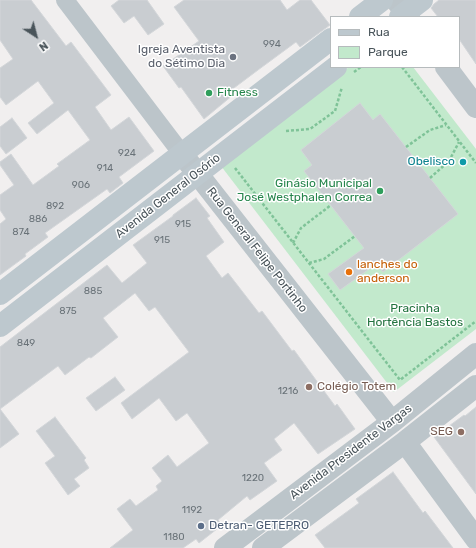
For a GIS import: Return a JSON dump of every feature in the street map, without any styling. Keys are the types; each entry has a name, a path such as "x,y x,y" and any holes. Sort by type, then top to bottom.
{"main road":[{"path":"361,16 382,0"},
{"name":"Avenida General Osório","path":"0,294 330,40"},
{"name":"Avenida General Osório","path":"0,326 198,174 343,76"}],"street":[{"name":"Rua General Felipe Portinho","path":"65,0 182,154 392,422"},
{"path":"447,68 476,108"},
{"name":"Avenida Presidente Vargas","path":"225,548 392,422 476,354"},
{"name":"Avenida Presidente Vargas","path":"263,548 405,442 476,386"},
{"path":"392,422 404,420 409,425 410,435 405,442 476,539"}],"path":[{"path":"283,131 310,129 335,111 343,76 359,68"},
{"path":"403,68 476,163"},
{"path":"406,147 430,130 446,125"},
{"path":"430,178 449,161 460,141"},
{"path":"233,164 400,380 476,321"},
{"path":"293,243 301,228 331,205"},
{"path":"309,263 324,259 354,236"}],"green space":[{"name":"Pracinha Hortência Bastos","path":"348,68 414,68 476,149 476,329 394,392 221,166"}],"building":[{"path":"0,0 31,0 66,46 71,42 111,95 95,107 111,130 129,117 154,151 119,177 123,183 110,193 107,189 45,233 48,237 25,254 26,256 0,275 0,224 6,219 0,210 0,195 14,185 0,165 0,162 11,154 33,185 59,166 57,164 90,140 68,110 37,134 28,123 54,103 38,81 6,105 0,97 0,68 13,59 0,40"},
{"path":"119,0 147,0 164,24 148,35 134,16 124,23 111,6"},
{"path":"184,0 280,0 287,10 300,0 311,0 330,25 300,47 296,42 258,70 230,91 233,95 204,119 181,87 179,88 163,66 199,41 174,7"},
{"path":"439,0 476,0 476,64 460,40 460,16 437,16 431,8"},
{"name":"Ginásio Municipal José Westphalen Correa","path":"360,103 373,120 380,114 458,214 383,272 376,264 340,290 328,274 364,248 304,171 312,165 301,150"},
{"path":"12,118 27,138 6,154 0,146 0,127"},
{"path":"196,198 210,216 207,218 224,242 206,256 222,278 228,273 259,313 262,311 292,351 294,350 335,406 337,404 355,429 318,454 294,423 274,439 282,450 264,463 277,481 250,500 247,496 218,520 222,525 199,543 196,539 183,548 110,548 133,530 117,509 130,499 136,506 158,490 156,486 162,481 152,468 168,455 177,467 209,443 187,413 176,421 159,398 132,419 121,403 189,352 155,307 149,311 135,293 103,318 118,337 91,358 89,357 65,375 58,366 0,409 0,347 107,265 122,283 147,263 133,245"},
{"path":"115,377 125,390 96,411 86,398"},
{"path":"476,407 476,494 434,437"},
{"path":"0,409 19,434 0,448"},
{"path":"55,417 86,458 84,460 89,468 74,479 80,486 68,495 45,463 55,456 36,431"},
{"path":"393,472 423,513 425,511 453,548 325,548 315,535 359,503 356,499"}],"place":[{"name":"Igreja Aventista do Sétimo Dia","path":"233,57"},
{"name":"Fitness","path":"209,93"},
{"name":"Obelisco","path":"463,162"},
{"name":"Ginásio Municipal José Westphalen Correa","path":"380,191"},
{"name":"lanches do anderson","path":"349,272"},
{"name":"Colégio Totem","path":"309,387"},
{"name":"SEG","path":"461,432"},
{"name":"Detran- GETEPRO","path":"201,526"}]}
